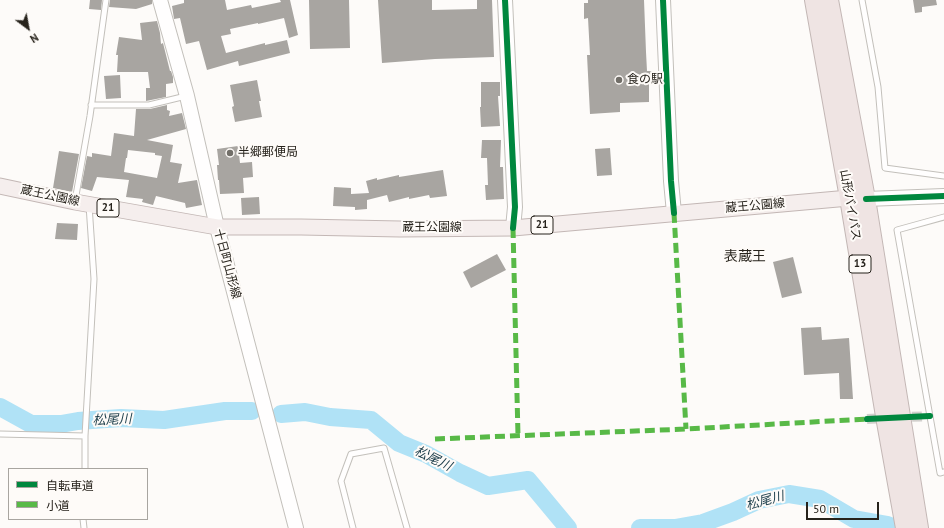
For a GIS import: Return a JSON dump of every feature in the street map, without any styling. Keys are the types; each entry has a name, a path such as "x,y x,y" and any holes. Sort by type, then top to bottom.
{"highway":[{"name":"山形バイパス","path":"814,0 857,198 918,528"},
{"name":"山形バイパス","path":"829,0 857,198 886,422 905,528"}],"main road":[{"name":"十日町山形線","path":"160,0 187,96 217,227 296,528"},
{"path":"505,0 515,207 513,228"},
{"path":"662,0 674,213"},
{"name":"蔵王公園線","path":"0,186 82,203 217,227 400,229 513,228 857,198"},
{"path":"857,198 944,196"}],"lane":[{"path":"85,468 85,435 94,279 82,203 91,105 106,0"},
{"path":"862,0 878,87 885,168 944,176"},
{"path":"91,105 149,105 187,96"},
{"path":"944,217 897,230 940,473 944,472"},
{"path":"0,434 85,435"},
{"path":"353,528 341,481 351,454 384,448 407,528"}],"building":[{"path":"90,0 102,0 101,10 89,9"},
{"path":"110,0 152,0 152,4 136,9 109,7"},
{"path":"184,0 225,0 227,10 251,5 252,8 281,2 280,0 290,0 298,35 289,38 284,18 230,29 231,34 221,36 226,53 265,43 265,45 287,40 290,53 239,66 238,61 207,70 199,41 186,44 180,18 174,19 172,6 184,3"},
{"path":"309,0 349,0 350,48 310,49"},
{"path":"378,0 432,0 432,10 477,9 477,0 492,0 494,57 382,63"},
{"path":"588,0 644,0 647,71 654,71 656,79 654,83 649,83 649,102 620,103 620,112 590,114 587,55 590,55 588,18 584,19 584,3 588,3"},
{"path":"913,0 936,0 937,5 922,7 922,12 915,13"},
{"path":"157,21 161,44 163,43 173,77 173,83 166,84 166,97 146,101 146,88 150,88 148,72 117,72 118,55 116,55 119,37 142,40 140,23"},
{"path":"120,75 121,98 106,99 104,76"},
{"path":"257,80 262,117 235,122 230,85"},
{"path":"481,82 500,82 500,96 498,96 500,126 481,127"},
{"path":"167,105 167,110 170,111 169,116 182,113 186,129 147,140 173,145 170,162 182,164 178,183 197,180 202,205 186,208 185,203 156,196 153,205 142,202 143,199 126,197 129,180 97,177 92,191 81,188 87,156 92,157 92,153 111,156 114,133 134,136 136,109 150,109","holes":["128,150 155,153 155,155 162,156 157,178 124,172"]},
{"path":"482,140 501,140 500,167 503,167 504,199 486,200 485,185 488,185 487,158 481,158"},
{"path":"238,146 240,163 252,162 253,177 243,178 244,193 220,194 217,149"},
{"path":"610,148 612,175 597,176 595,149"},
{"path":"59,151 79,154 72,192 53,188"},
{"path":"443,170 447,196 430,198 429,195 409,199 409,197 389,202 387,195 367,200 367,209 355,210 355,207 333,206 334,187 351,188 351,194 369,193 366,181 377,178 377,180 399,175 399,177"},
{"path":"259,197 260,214 242,215 241,198"},
{"path":"57,223 78,224 77,240 55,239"},
{"path":"497,254 506,270 471,288 463,272"},
{"path":"793,257 802,293 782,298 773,262"},
{"path":"821,327 822,340 849,338 853,399 840,399 839,373 804,375 801,328"}],"waterway":[{"name":"松尾川","path":"0,407 31,424 61,424 78,421 121,418 164,420 225,411 252,411"},
{"name":"松尾川","path":"281,414 305,412 330,417 371,420 399,443 426,454 460,473 488,486 528,480 568,528"},
{"name":"松尾川","path":"640,528 675,528 703,523 733,512 759,500 789,494 820,499 854,519 888,525"}],"tunnel":[{"path":"867,419 930,416"}],"marked path":[{"path":"674,213 686,429"},
{"path":"513,228 518,436"},
{"path":"435,439 686,429 867,419"}],"cycle path":[{"path":"505,0 515,207 513,228"},
{"path":"663,0 671,181 674,213"},
{"path":"866,199 944,196"},
{"path":"867,419 930,416"}],"place":[{"name":"食の駅","path":"619,80"},
{"name":"半郷郵便局","path":"230,153"}],"district":[{"name":"表蔵王","path":"745,257"}]}
